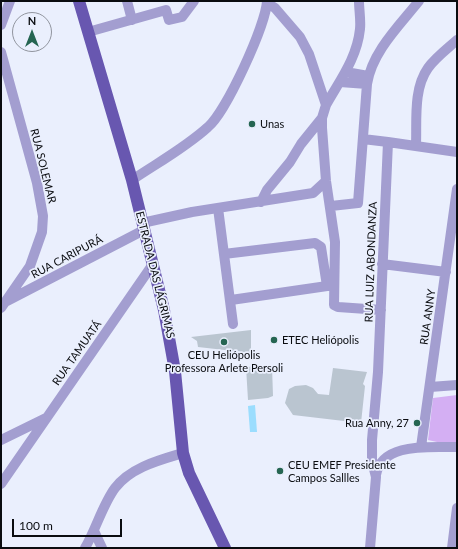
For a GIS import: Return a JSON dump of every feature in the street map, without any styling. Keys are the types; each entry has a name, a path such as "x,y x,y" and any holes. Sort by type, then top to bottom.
{"main road":[{"name":"ESTRADA DAS LÁGRIMAS","path":"79,1 132,180 167,324 174,364 183,453 189,473 224,548"}],"street":[{"path":"1,25 10,1"},
{"path":"127,1 132,20"},
{"path":"88,32 132,20 165,6 169,20 182,17 194,1"},
{"path":"331,285 335,242 331,206 326,181 322,118 326,105 346,72 355,51 359,35 359,1"},
{"path":"331,206 358,203 368,80 372,65 379,52 419,1"},
{"path":"132,180 192,140 208,127 218,116 243,67 260,29 269,2 300,37 311,60 326,105"},
{"path":"416,145 418,95 424,75 428,67 457,40"},
{"name":"RUA SOLEMAR","path":"1,52 37,183 43,216 42,232 33,259 20,283 2,305"},
{"path":"346,72 368,80"},
{"path":"340,82 368,80"},
{"path":"261,202 267,190 290,162 301,144 322,118"},
{"path":"363,139 416,145 457,152"},
{"name":"RUA LUIZ ABONDANZA","path":"370,548 376,477 372,461 372,446 378,372 388,142"},
{"name":"RUA CARIPURÁ","path":"2,305 143,226 166,217 313,193 326,181"},
{"name":"RUA ANNY","path":"421,448 457,189"},
{"path":"218,208 233,324"},
{"path":"224,254 315,243 321,247 336,306 381,310"},
{"name":"RUA TAMUATÁ","path":"1,484 153,264"},
{"path":"382,264 446,272"},
{"path":"231,300 331,285"},
{"path":"430,387 457,385"},
{"path":"1,440 47,417"},
{"path":"15,433 21,442 20,456"},
{"path":"376,477 378,466 391,454 407,449 457,447"},
{"path":"85,548 115,488 126,477 138,469 183,453"},
{"path":"452,548 455,540 457,508"},
{"path":"94,531 102,548"}],"shaded area":[{"path":"457,395 457,442 437,442 428,440 433,398"}],"water":[{"path":"255,405 257,432 250,432 248,406"}],"building":[{"name":"CEU Heliópolis Professora Arlete Persoli","path":"251,330 251,353 198,347 197,341 191,337"},
{"path":"272,366 273,396 248,400 246,367"},
{"path":"333,368 367,372 363,384 365,386 361,423 293,415 285,403 289,389 295,386 306,385 313,388 318,394 329,395"}],"place":[{"name":"Unas","path":"252,124"},
{"name":"ETEC Heliópolis","path":"274,340"},
{"name":"CEU Heliópolis Professora Arlete Persoli","path":"224,342"},
{"name":"Rua Anny, 27","path":"417,423"},
{"name":"CEU EMEF Presidente Campos Sallles","path":"280,471"}]}
